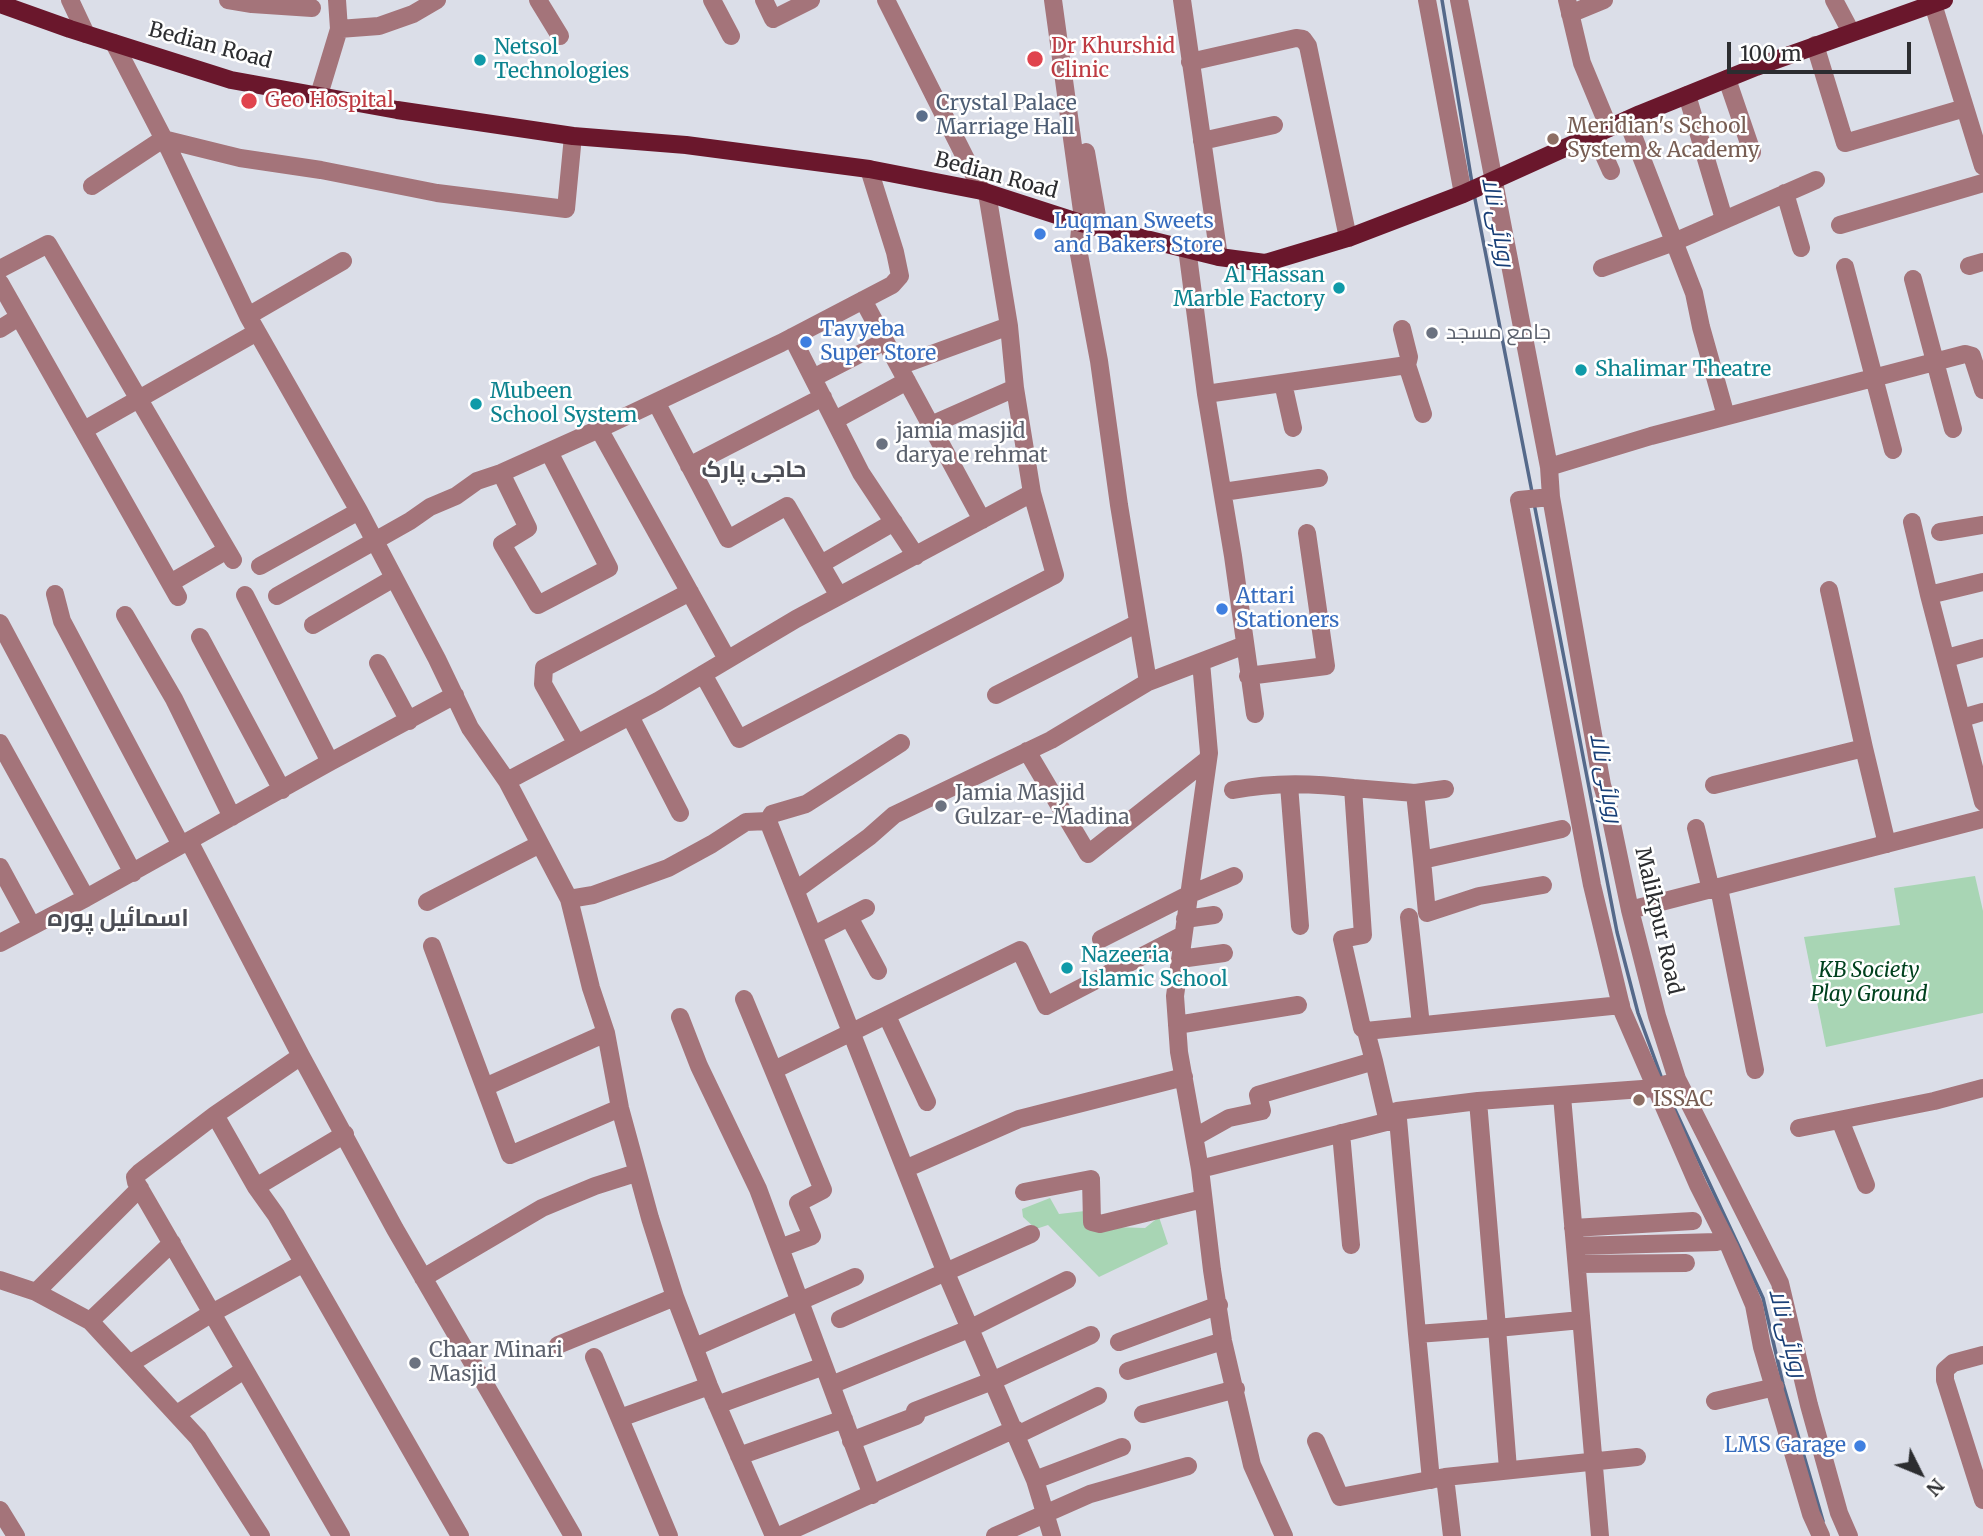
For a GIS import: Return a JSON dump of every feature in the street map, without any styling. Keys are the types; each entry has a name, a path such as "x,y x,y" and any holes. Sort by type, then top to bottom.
{"main road":[{"name":"Bedian Road","path":"0,4 231,80 397,110 573,136 686,145 869,169 985,192 1087,224 1219,257 1265,264 1348,238 1477,188 1687,95 1815,45 1939,2"}],"street":[{"path":"70,0 86,34"},
{"path":"228,0 312,8"},
{"path":"319,95 340,29 337,0"},
{"path":"340,29 379,26 413,14 437,0"},
{"path":"538,0 559,36"},
{"path":"712,0 731,36"},
{"path":"764,0 773,19 811,0"},
{"path":"703,674 739,739 1055,575 1032,493 1015,388 1009,326 985,192 886,0"},
{"path":"1053,0 1079,143"},
{"path":"1062,0 1079,143 1082,211 1087,224 1078,249 1099,361 1148,682"},
{"path":"1182,0 1219,257"},
{"path":"1427,0 1477,188"},
{"name":"Malikpur Road","path":"1459,0 1477,188 1549,467 1548,497 1555,606 1588,788 1608,805 1630,910 1657,1016 1668,1083 1780,1283 1768,1304 1809,1405 1839,1513 1849,1536"},
{"path":"1604,0 1569,7 1611,171"},
{"path":"1834,0 1851,32"},
{"path":"1939,2 1965,108 1983,166"},
{"path":"1190,62 1296,38 1303,39 1308,46 1348,238"},
{"path":"114,43 252,324 359,511 470,728 507,781 569,899 591,988 606,1033 636,1173 676,1297 717,1405 777,1536 1098,1396"},
{"path":"1815,45 1846,143 1965,108"},
{"path":"1727,79 1752,152"},
{"path":"1687,95 1724,219"},
{"path":"1627,120 1694,293 1700,327 1727,416"},
{"path":"1202,141 1274,125"},
{"path":"92,187 163,139 240,158 321,170 437,193 566,209 573,136"},
{"path":"277,596 430,507 457,496 477,481 599,429 792,337 892,285 900,276 869,169"},
{"path":"1602,268 1674,242 1816,180"},
{"path":"1840,225 1983,183"},
{"path":"1785,193 1801,248"},
{"path":"0,269 48,244 230,555 175,590 0,283"},
{"path":"1187,248 1206,394 1255,714"},
{"path":"84,430 252,324 343,261"},
{"path":"1845,267 1893,450"},
{"path":"1913,279 1953,429"},
{"path":"863,300 982,520"},
{"path":"0,329 19,317"},
{"path":"835,420 903,373 1009,326"},
{"path":"1402,329 1409,357 1407,365 1423,414"},
{"path":"792,337 861,473 916,556"},
{"path":"813,378 886,341"},
{"path":"1549,467 1874,376 1965,354 1972,356 1983,390"},
{"path":"1206,394 1407,365"},
{"path":"1283,383 1293,428"},
{"path":"931,425 1015,388"},
{"path":"689,466 823,397"},
{"path":"656,402 728,539 787,506 839,596"},
{"path":"599,429 727,659"},
{"path":"501,473 528,528 502,544 538,605 609,568 549,452"},
{"path":"1223,492 1319,478"},
{"path":"507,781 630,716 839,596 1032,493"},
{"path":"1548,497 1519,500 1555,606 1588,788 1592,885 1621,1005 1668,1083 1768,1304 1762,1347 1811,1514 1821,1536"},
{"path":"260,566 359,511"},
{"path":"821,564 894,522"},
{"path":"1912,522 1983,802"},
{"path":"1940,532 1983,525"},
{"path":"1248,676 1326,666 1307,533"},
{"path":"313,625 394,578"},
{"path":"1929,595 1983,582"},
{"path":"1829,590 1887,844"},
{"path":"577,744 543,684 544,668 690,592"},
{"path":"55,594 62,621 423,1278 573,1536"},
{"path":"245,595 330,762"},
{"path":"125,615 174,699 232,817"},
{"path":"0,623 133,873"},
{"path":"996,695 1138,623"},
{"path":"201,637 282,790"},
{"path":"796,890 869,837 894,815 1051,740 1148,682 1245,645"},
{"path":"1947,657 1983,648"},
{"path":"1201,662 1208,759 1175,996 1179,1052 1200,1169 1223,1341 1252,1465 1284,1536"},
{"path":"378,663 409,721"},
{"path":"0,943 133,873 455,695"},
{"path":"1962,718 1983,712"},
{"path":"630,716 680,813"},
{"path":"0,743 86,898"},
{"path":"768,821 772,814 806,804 901,743"},
{"path":"1714,785 1864,748"},
{"path":"1027,751 1088,855 1208,759"},
{"path":"1233,790 1255,785 1312,783 1415,793 1445,789"},
{"path":"1289,785 1300,926"},
{"path":"1353,788 1363,934 1342,939 1363,1028 1393,1120 1417,1334 1438,1478 1452,1536"},
{"path":"1415,793 1427,913 1479,896 1543,885"},
{"path":"1630,910 1983,819"},
{"path":"768,821 854,1033 946,1273 1016,1432 1035,1480 1052,1536"},
{"path":"569,899 593,895 668,868 746,822 768,821"},
{"path":"1696,828 1715,889 1755,1070"},
{"path":"1422,860 1562,829"},
{"path":"427,902 540,844"},
{"path":"0,867 32,926"},
{"path":"1101,939 1188,895 1234,876"},
{"path":"814,935 866,908"},
{"path":"774,1070 1020,950 1046,1006 1184,927 1214,915"},
{"path":"849,917 878,971"},
{"path":"1409,917 1421,1026"},
{"path":"432,946 510,1155 620,1108"},
{"path":"1180,959 1224,953"},
{"path":"744,999 823,1190 799,1203 812,1236 780,1248"},
{"path":"1177,1025 1298,1005"},
{"path":"1366,1031 1621,1005"},
{"path":"887,1016 927,1102"},
{"path":"680,1017 699,1066 758,1189 872,1495"},
{"path":"485,1087 606,1033"},
{"path":"301,1056 215,1115 135,1177 341,1536"},
{"path":"1195,1137 1229,1118 1262,1111 1258,1095 1374,1061"},
{"path":"905,1169 1019,1119 1184,1077"},
{"path":"1393,1120 1397,1111 1668,1083"},
{"path":"1799,1128 1934,1101 1983,1088"},
{"path":"1562,1096 1600,1536"},
{"path":"1478,1101 1508,1469"},
{"path":"215,1115 256,1187 276,1215 460,1536"},
{"path":"1200,1169 1393,1120"},
{"path":"1840,1120 1866,1185"},
{"path":"1341,1133 1351,1245"},
{"path":"256,1187 345,1134"},
{"path":"423,1278 542,1208 595,1186 636,1173"},
{"path":"1024,1192 1091,1179 1093,1222 1100,1224 1203,1199"},
{"path":"36,1292 140,1188"},
{"path":"1575,1246 1693,1221"},
{"path":"840,1319 1031,1234"},
{"path":"1575,1246 1717,1242"},
{"path":"90,1321 172,1244"},
{"path":"1575,1246 1686,1262"},
{"path":"131,1363 212,1313 302,1264"},
{"path":"695,1347 855,1277"},
{"path":"0,1280 36,1292 90,1321 198,1438 261,1536"},
{"path":"831,1385 969,1329 1067,1280"},
{"path":"558,1345 676,1297"},
{"path":"1119,1342 1219,1305"},
{"path":"1417,1334 1581,1320"},
{"path":"851,1441 916,1416 915,1412 992,1381 1091,1335"},
{"path":"1128,1371 1223,1341"},
{"path":"1982,1490 1945,1380 1945,1370 1953,1363 1983,1355"},
{"path":"594,1357 669,1536"},
{"path":"717,1405 824,1366"},
{"path":"177,1413 244,1370"},
{"path":"620,1418 709,1386"},
{"path":"1715,1401 1775,1387"},
{"path":"1143,1414 1236,1389"},
{"path":"739,1456 844,1419"},
{"path":"1316,1441 1340,1497 1438,1478 1637,1457"},
{"path":"1035,1480 1122,1447"},
{"path":"995,1536 1090,1494 1188,1466"},
{"path":"0,1510 16,1536"}],"green space":[{"name":"KB Society Play Ground","path":"1975,876 1983,911 1983,1013 1826,1047 1804,937 1900,925 1894,888"},
{"path":"1050,1198 1059,1214 1085,1211 1112,1227 1145,1228 1159,1217 1168,1244 1099,1277 1048,1225 1036,1229 1023,1217 1022,1209"}],"waterway":[{"name":"روہائی نالا","path":"1442,0 1472,183"},
{"name":"روہائی نالا","path":"1474,194 1532,492"},
{"name":"روہائی نالا","path":"1534,503 1617,932 1638,1013 1662,1079"},
{"name":"روہائی نالا","path":"1670,1099 1763,1298 1783,1384 1823,1521"}],"place":[{"name":"Dr Khurshid Clinic","path":"1035,59"},
{"name":"Netsol Technologies","path":"480,60"},
{"name":"Geo Hospital","path":"249,101"},
{"name":"Crystal Palace Marriage Hall","path":"922,116"},
{"name":"Meridian's School System & Academy","path":"1553,139"},
{"name":"Luqman Sweets and Bakers Store","path":"1040,234"},
{"name":"Al Hassan Marble Factory","path":"1339,288"},
{"name":"جامع مسجد","path":"1432,333"},
{"name":"Tayyeba Super Store","path":"806,342"},
{"name":"Shalimar Theatre","path":"1581,370"},
{"name":"Mubeen School System","path":"476,404"},
{"name":"jamia masjid darya e rehmat","path":"882,444"},
{"name":"Attari Stationers","path":"1222,609"},
{"name":"Jamia Masjid Gulzar-e-Madina","path":"941,806"},
{"name":"Nazeeria Islamic School","path":"1067,968"},
{"name":"ISSAC","path":"1639,1100"},
{"name":"Chaar Minari Masjid","path":"415,1363"},
{"name":"LMS Garage","path":"1860,1446"}],"district":[{"name":"حاجی پارک","path":"754,470"},
{"name":"اسمائیل پورہ","path":"118,919"}]}
